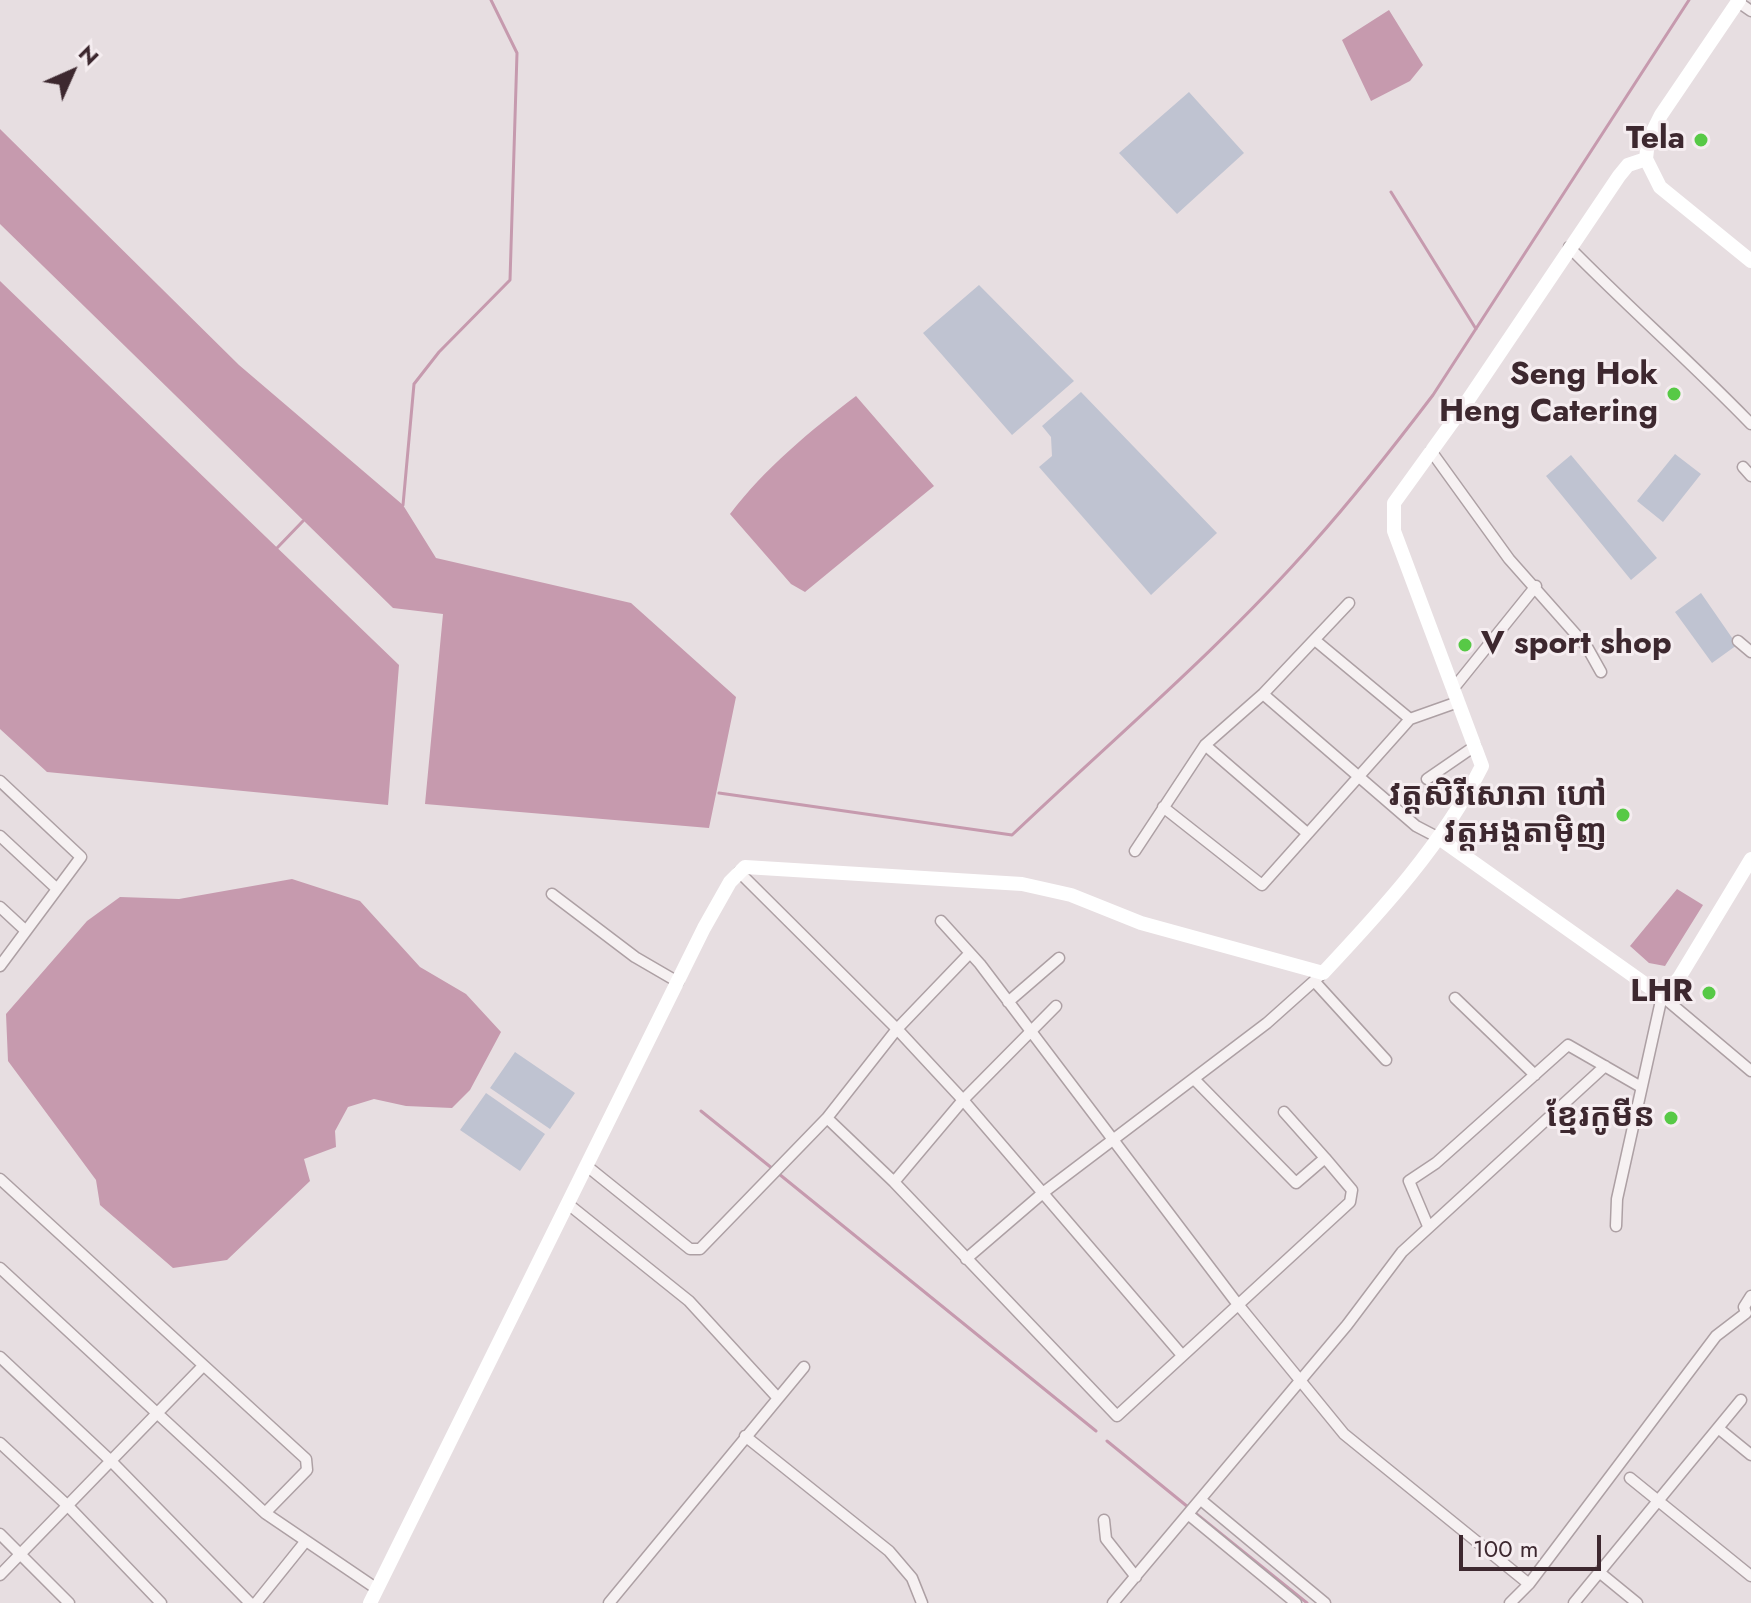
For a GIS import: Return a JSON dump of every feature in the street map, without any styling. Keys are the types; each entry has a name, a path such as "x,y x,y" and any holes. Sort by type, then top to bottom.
{"street":[{"path":"1751,11 1739,1 1656,122 1648,141 1646,159 1660,187 1751,261"},
{"path":"966,1259 1044,1192 1194,1079 1319,977 1382,910 1439,838 1482,766 1394,531 1394,503 1619,176 1628,165 1646,159"},
{"path":"1569,247 1622,301 1686,356 1751,424"},
{"path":"1431,451 1509,559 1587,647 1601,672"},
{"path":"1743,467 1751,476"},
{"path":"1163,807 1262,885 1410,719 1456,695 1536,586"},
{"path":"1135,851 1205,745 1263,694 1349,603"},
{"path":"1316,641 1410,719"},
{"path":"1738,641 1751,652"},
{"path":"1263,694 1416,826 1439,838 1662,996 1751,1071"},
{"path":"1205,745 1307,833"},
{"path":"1427,779 1475,746"},
{"path":"0,781 79,853 80,861 56,888 0,966"},
{"path":"0,836 56,888"},
{"path":"1616,1226 1617,1199 1662,996 1679,978 1751,859"},
{"path":"370,1603 704,928 739,872 752,865 1022,884 1071,895 1141,923 1319,977 1386,1060"},
{"path":"739,872 897,1029 963,1100 1181,1354"},
{"path":"552,894 635,957 678,982"},
{"path":"0,907 26,931"},
{"path":"941,921 1115,1138 1298,1381 1344,1434 1529,1584"},
{"path":"588,1167 694,1251 700,1249 827,1118 897,1029 969,954"},
{"path":"1008,1002 1059,958"},
{"path":"1455,998 1535,1075"},
{"path":"894,1182 963,1100 1056,1006"},
{"path":"1428,1226 1409,1181 1436,1163 1568,1045 1641,1087"},
{"path":"1113,1603 1347,1325 1402,1252 1605,1066"},
{"path":"1194,1079 1294,1183 1299,1183 1325,1158"},
{"path":"827,1118 894,1182 1117,1416 1236,1302 1353,1197 1352,1190 1284,1112"},
{"path":"0,1179 308,1465 265,1513"},
{"path":"568,1204 689,1301 777,1397"},
{"path":"0,1268 265,1513 377,1589"},
{"path":"1510,1603 1529,1584 1716,1336 1748,1316 1744,1307 1751,1296"},
{"path":"0,1357 112,1462 250,1603"},
{"path":"0,1575 202,1367"},
{"path":"609,1603 804,1367"},
{"path":"1574,1603 1741,1400"},
{"path":"1718,1428 1751,1455"},
{"path":"745,1436 895,1557 912,1578 922,1603"},
{"path":"0,1443 68,1506 161,1603"},
{"path":"1630,1478 1751,1576"},
{"path":"1200,1501 1325,1603"},
{"path":"1190,1514 1296,1603"},
{"path":"1104,1520 1106,1539 1136,1577"},
{"path":"0,1534 69,1603"},
{"path":"256,1603 305,1542"},
{"path":"1599,1572 1637,1603"}],"shaded area":[{"path":"1389,10 1423,65 1410,81 1371,101 1342,40"},
{"path":"1189,92 1244,153 1177,214 1119,153"},
{"path":"0,129 239,365 403,505 436,558 631,603 736,697 709,828 425,804 443,614 393,608 0,224"},
{"path":"0,281 399,665 388,805 47,772 0,729"},
{"path":"979,285 1074,381 1012,435 923,333"},
{"path":"1081,392 1217,533 1151,595 1039,467 1052,456 1051,437 1042,426"},
{"path":"856,396 934,486 805,592 791,584 730,514 789,451"},
{"path":"1675,454 1701,474 1663,522 1637,501"},
{"path":"1571,455 1657,558 1631,580 1546,476"},
{"path":"1701,593 1737,645 1712,663 1675,612"},
{"path":"292,879 360,901 420,967 466,994 501,1032 470,1090 452,1108 406,1106 374,1099 348,1107 335,1131 336,1147 304,1159 310,1181 227,1260 173,1268 100,1205 96,1180 8,1061 6,1014 87,921 120,897 179,899"},
{"path":"1677,889 1703,905 1665,966 1649,963 1630,946"},
{"path":"515,1052 575,1093 550,1129 490,1088"},
{"path":"486,1093 545,1134 520,1171 460,1130"}],"waterway":[{"path":"403,505 414,384 439,352 510,280 517,53 491,0"},
{"path":"719,793 1012,835 1242,619 1360,488 1433,395 1689,0"},
{"path":"1391,192 1476,329"},
{"path":"277,548 303,521"},
{"path":"701,1111 773,1169"},
{"path":"779,1174 1096,1431"},
{"path":"1107,1441 1188,1507"},
{"path":"1194,1512 1307,1603"}],"place":[{"name":"Tela","path":"1701,140"},
{"name":"Seng Hok Heng Catering","path":"1674,394"},
{"name":"V sport shop","path":"1465,645"},
{"name":"វត្តសិរីសោភា ហៅ វត្តអង្តតាម៉ិញ","path":"1623,815"},
{"name":"LHR","path":"1709,993"},
{"name":"ខ្មែរកូមីន","path":"1671,1118"}]}
